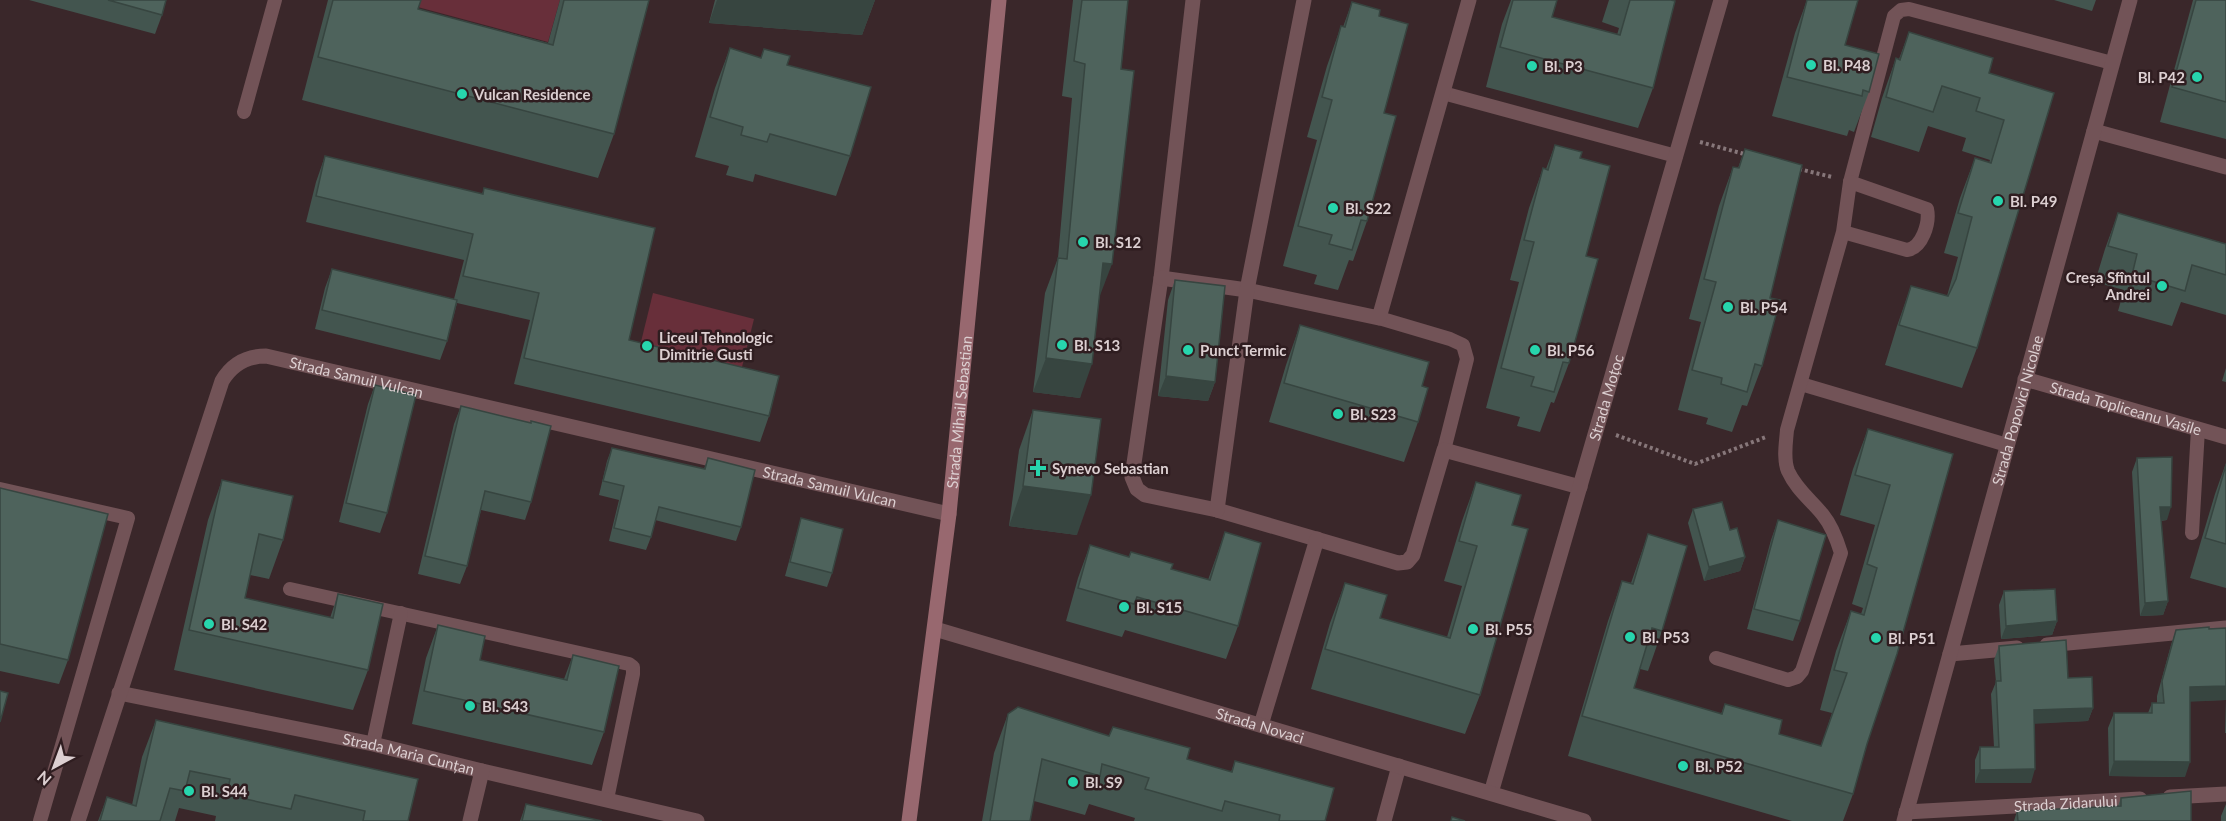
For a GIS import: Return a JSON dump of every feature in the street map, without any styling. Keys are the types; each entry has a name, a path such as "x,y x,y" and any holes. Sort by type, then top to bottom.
{"main road":[{"name":"Strada Mihail Sebastian","path":"909,821 949,513 999,0"}],"street":[{"path":"1193,0 1161,278 1132,477 1137,489 1145,495 1218,510 1398,563 1407,562 1413,555 1444,450 1580,487"},
{"path":"1218,510 1247,290 1304,0"},
{"path":"1161,278 1247,290 1379,318 1469,0"},
{"name":"Strada Moțoc","path":"1491,794 1721,0"},
{"name":"Strada Popovici Nicolae","path":"1905,816 2130,0"},
{"path":"2094,131 2226,167"},
{"name":"Strada Samuil Vulcan","path":"82,820 119,693 222,381 238,363 256,356 266,356 949,513"},
{"name":"Strada Topliceanu Vasile","path":"2025,379 2226,437"},
{"path":"1261,725 1317,539"},
{"path":"1950,654 2226,628"},
{"name":"Strada Novaci","path":"935,629 1584,821"},
{"name":"Strada Maria Cunțan","path":"119,693 373,744 697,821"},
{"path":"1384,821 1399,766"},
{"path":"470,821 482,771"},
{"name":"Strada Zidarului","path":"1905,816 2226,794"}],"lane":[{"path":"244,112 275,0"},
{"path":"1716,657 1788,680 1797,677 1802,671 1841,553 1825,517 1796,484 1787,470 1785,454 1787,430 1843,232 1850,182 1894,16 1901,10 1909,9 2112,63"},
{"path":"1443,93 1676,156"},
{"path":"1843,232 1907,250 1913,249 1919,244 1929,216 1927,209 1920,205 1850,182"},
{"path":"1379,318 1450,339 1462,345 1467,359 1444,450"},
{"path":"1801,384 2007,444"},
{"path":"2192,533 2198,429"},
{"path":"0,489 128,518 40,821"},
{"path":"290,589 629,664 633,667 607,800"},
{"path":"373,744 401,613"}],"path":[{"path":"1682,137 1749,155"},
{"path":"1794,167 1850,182"},
{"path":"1597,428 1695,464 1787,430"}],"shaded area":[{"path":"416,0 560,0 548,42 414,6"},
{"path":"653,293 754,319 739,379 638,354"}],"building":[{"path":"108,0 166,0 162,15"},
{"path":"333,0 421,0 418,9 553,45 564,0 649,0 614,134 318,57"},
{"path":"1082,0 1128,0 1121,69 1134,71 1112,264 1103,263 1092,364 1046,358 1058,258 1067,259 1085,64 1074,61"},
{"path":"1513,0 1557,0 1552,17 1620,35 1630,0 1675,1 1653,88 1500,47"},
{"path":"1807,0 1858,0 1845,45 1879,54 1869,92 1863,90 1862,96 1787,77"},
{"name":"Bl. P42","path":"2196,0 2226,0 2226,102 2172,87"},
{"name":"Bl. S22","path":"1352,2 1380,10 1379,16 1408,24 1384,113 1396,116 1367,221 1361,220 1352,250 1329,244 1332,235 1298,226 1332,100 1322,97 1341,26 1345,27"},
{"path":"1909,32 1993,58 1989,73 2054,93 1977,348 1899,325 1911,286 1948,296 1956,279 1972,217 1958,213 1975,158 1991,163 2004,120 1976,111 1980,98 1942,86 1933,112 1886,97 1896,58 1900,60"},
{"path":"730,48 761,58 764,49 790,56 787,65 871,87 850,156 770,134 767,142 741,135 743,127 710,117"},
{"name":"Bl. P56","path":"1555,145 1582,152 1580,158 1610,166 1586,256 1598,259 1569,363 1563,362 1554,392 1531,386 1534,377 1501,368 1534,242 1524,240 1543,168 1548,170"},
{"name":"Bl. P54","path":"1745,149 1802,165 1770,298 1780,300 1762,366 1755,364 1747,392 1721,384 1722,378 1692,370 1716,282 1704,279 1733,167 1739,168"},
{"path":"325,156 483,194 484,188 655,228 629,340 779,376 769,416 524,358 539,293 463,276 473,234 316,196"},
{"path":"2118,213 2226,244 2226,275 2192,265 2185,291 2132,275 2137,254 2108,246"},
{"path":"332,269 457,300 447,341 322,310"},
{"name":"Punct Termic","path":"1175,280 1225,286 1215,382 1166,376"},
{"path":"1300,325 1429,362 1422,386 1428,388 1418,422 1284,383"},
{"path":"375,385 416,395 387,513 346,503"},
{"path":"461,406 551,426 531,502 485,491 467,566 425,556"},
{"path":"1033,410 1101,419 1091,495 1023,486"},
{"path":"1868,429 1953,454 1897,654 1853,794 1582,716 1622,581 1633,584 1648,534 1687,546 1662,631 1652,628 1634,688 1722,714 1725,704 1782,720 1779,734 1821,746 1847,673 1834,670 1851,611 1864,615 1877,568 1867,564 1890,485 1855,475"},
{"path":"612,448 705,469 708,458 755,470 741,527 659,507 651,537 614,528 624,486 603,481"},
{"path":"2172,457 2171,507 2160,507 2168,601 2145,603 2137,458"},
{"path":"2226,465 2226,544 2205,538"},
{"path":"222,480 293,496 283,540 259,534 245,598 333,618 338,594 383,604 368,670 189,630"},
{"path":"1476,482 1521,495 1512,525 1528,529 1480,695 1325,649 1345,583 1387,595 1380,618 1450,638 1477,546 1459,541"},
{"path":"0,488 108,514 68,660 0,644"},
{"path":"1722,502 1730,530 1737,528 1745,557 1709,567 1693,509"},
{"path":"801,518 843,529 832,573 790,562"},
{"path":"1778,520 1826,535 1800,621 1754,609"},
{"path":"1225,532 1261,543 1238,626 1137,597 1134,604 1078,588 1090,545 1129,557 1131,552 1173,564 1171,569 1210,580"},
{"path":"2055,589 2057,621 2006,626 2004,591"},
{"path":"438,625 485,636 480,660 567,680 573,655 619,666 604,732 424,691"},
{"path":"2209,627 2209,629 2226,628 2226,686 2190,687 2190,762 2114,761 2114,713 2152,713 2152,703 2164,703 2162,681 2176,630"},
{"path":"2066,640 2068,678 2092,677 2093,708 2034,710 2035,769 1980,770 1980,747 1999,747 1996,681 2001,681 1999,646"},
{"path":"0,691 8,693 0,722"},
{"path":"1018,707 1109,736 1113,727 1190,748 1187,759 1232,772 1235,761 1334,788 1325,821 1279,821 1280,815 1225,801 1222,811 1145,789 1149,778 1102,764 1100,776 1042,759 1030,821 990,821 1008,714"},
{"path":"156,720 418,779 408,821 363,821 365,811 295,795 291,809 227,795 230,779 190,771 185,791 170,788 160,821 100,821 107,797 136,806"},
{"path":"2191,791 2191,821 2018,821 2017,811 2121,806 2121,798"},
{"path":"526,804 602,821 522,821"},
{"path":"1452,817 1465,821 1451,821"}],"place":[{"name":"Bl. P48","path":"1811,65"},
{"name":"Bl. P3","path":"1532,66"},
{"name":"Bl. P42","path":"2197,77"},
{"name":"Vulcan Residence","path":"462,94"},
{"name":"Bl. P49","path":"1998,201"},
{"name":"Bl. S22","path":"1333,208"},
{"name":"Bl. S12","path":"1083,242"},
{"name":"Creșa Sfîntul Andrei","path":"2162,286"},
{"name":"Bl. P54","path":"1728,307"},
{"name":"Bl. S13","path":"1062,345"},
{"name":"Liceul Tehnologic Dimitrie Gusti","path":"647,346"},
{"name":"Punct Termic","path":"1188,350"},
{"name":"Bl. P56","path":"1535,350"},
{"name":"Bl. S23","path":"1338,414"},
{"name":"Synevo Sebastian","path":"1038,468"},
{"name":"Bl. S15","path":"1124,607"},
{"name":"Bl. S42","path":"209,624"},
{"name":"Bl. P55","path":"1473,629"},
{"name":"Bl. P53","path":"1630,637"},
{"name":"Bl. P51","path":"1876,638"},
{"name":"Bl. S43","path":"470,706"},
{"name":"Bl. P52","path":"1683,766"},
{"name":"Bl. S9","path":"1073,782"},
{"name":"Bl. S44","path":"189,791"}]}
